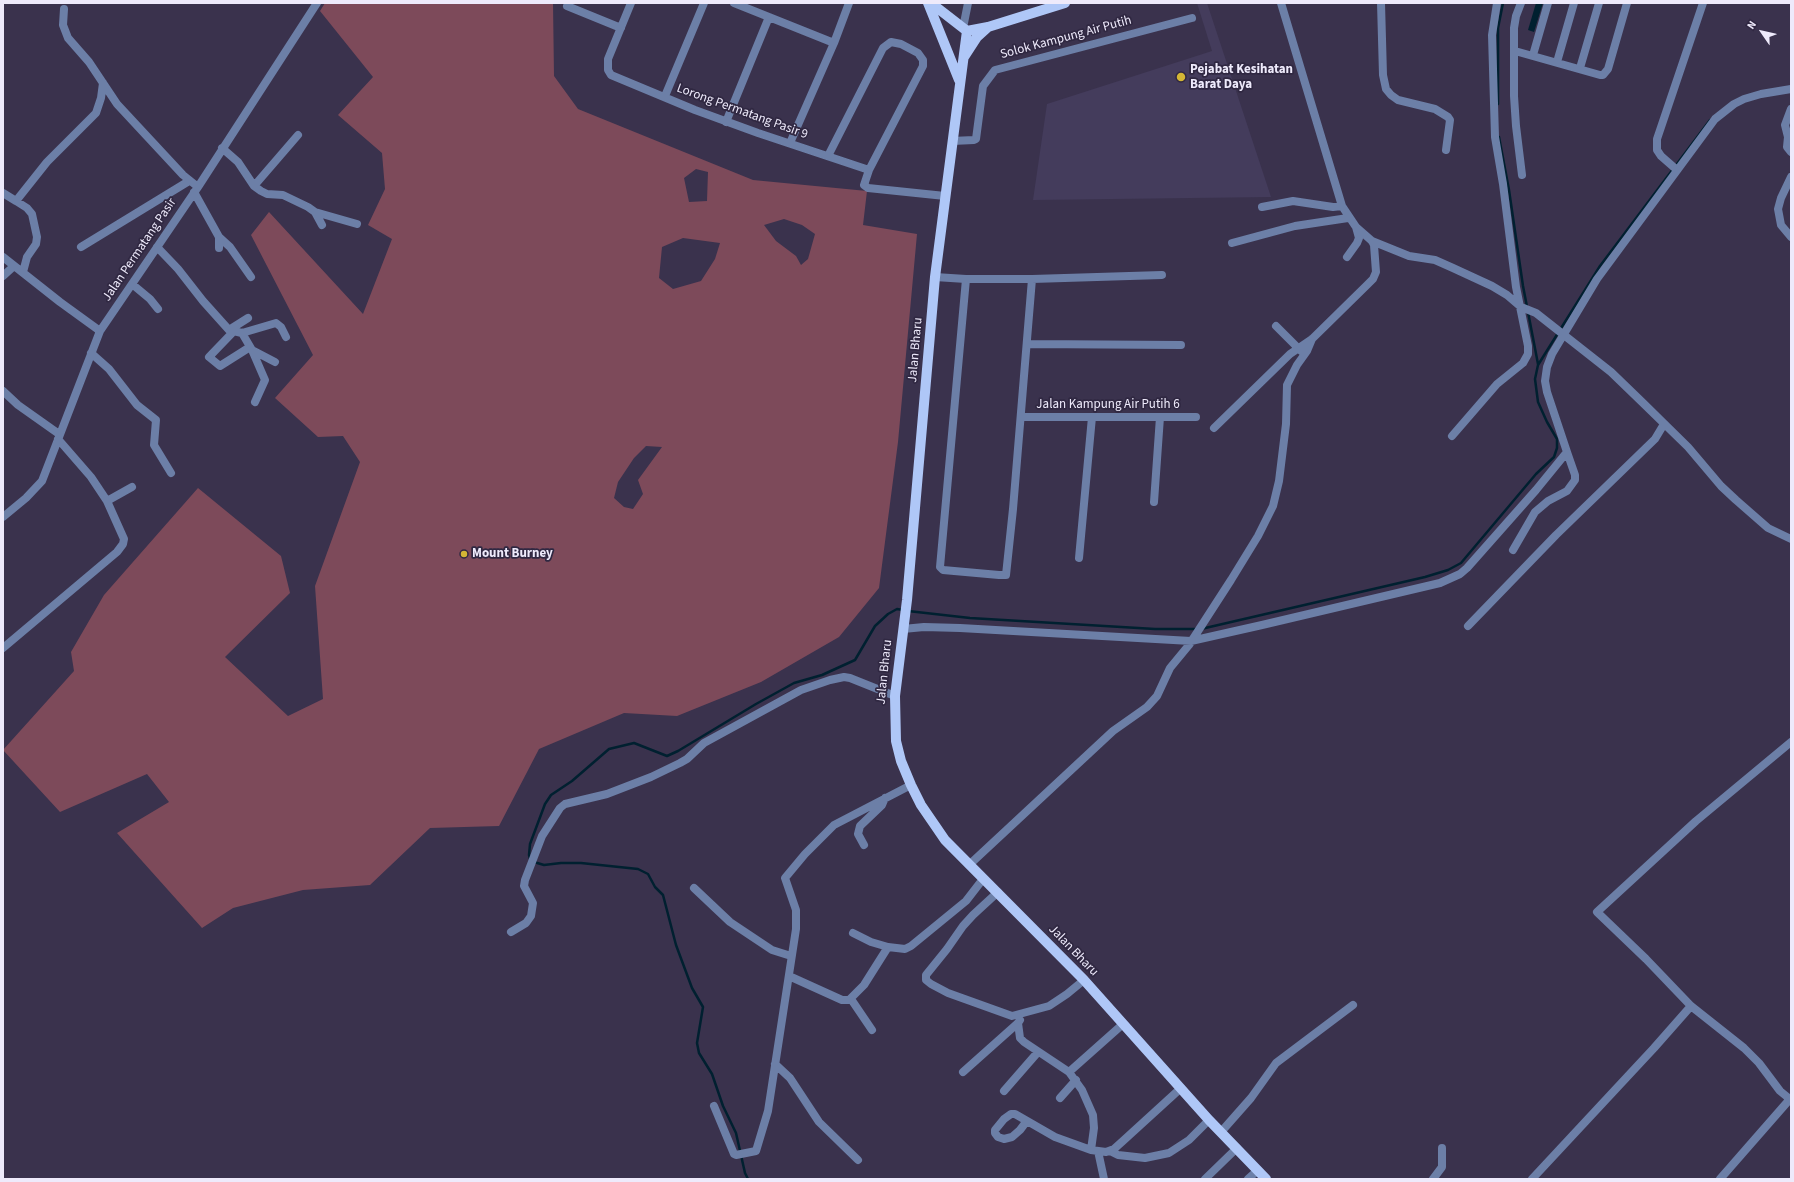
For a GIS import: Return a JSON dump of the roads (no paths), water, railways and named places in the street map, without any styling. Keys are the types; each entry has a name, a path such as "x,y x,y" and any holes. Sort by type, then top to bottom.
{"main road":[{"path":"928,3 960,82"},
{"path":"932,3 965,29 988,27 1065,3"},
{"path":"962,61 978,37 988,27"},
{"name":"Jalan Bharu","path":"965,29 960,82 935,277 907,600 895,696 896,741 901,761 921,805 945,840 1084,980 1209,1120 1266,1179"}],"street":[{"name":"Jalan Permatang Pasir","path":"3,517 26,498 42,481 100,331 196,190 317,3"},
{"path":"567,6 621,28 631,3"},
{"path":"665,96 704,3"},
{"path":"734,3 834,43"},
{"path":"790,143 834,43 849,3"},
{"path":"965,29 968,3"},
{"path":"1281,3 1342,206 1348,218 1356,227 1372,240 1409,256 1435,260 1492,286 1560,332 1611,372 1706,466 1721,486 1736,500 1768,528 1791,539"},
{"path":"1381,3 1382,75 1386,89 1398,100 1435,109 1448,117 1450,120 1446,150"},
{"path":"1452,436 1497,384 1526,358 1528,346 1525,308 1516,287 1503,184 1495,137 1492,35 1497,3"},
{"path":"1521,3 1516,16 1514,28 1516,126 1522,175"},
{"path":"1533,55 1548,3"},
{"path":"1557,62 1574,3"},
{"path":"1580,68 1599,3"},
{"path":"1515,51 1580,68 1600,76 1606,73 1627,3"},
{"path":"1675,168 1659,153 1657,139 1703,3"},
{"path":"64,9 63,25 68,38 89,62 117,104 196,190 219,237 230,247 252,277"},
{"path":"726,122 769,17"},
{"name":"Solok Kampung Air Putih","path":"952,141 976,139 983,86 995,70 1192,18"},
{"name":"Lorong Permatang Pasir 9","path":"621,28 608,59 608,72 611,75 726,122 869,170"},
{"path":"828,156 883,48 892,42 901,44 918,53 923,60 923,66 864,182 868,188 945,196"},
{"path":"16,201 47,162 96,113 100,102 103,84"},
{"path":"1513,550 1535,512 1542,505 1567,491 1575,480 1575,475 1551,405 1545,381 1552,354 1560,332 1675,168 1710,123 1734,104 1761,94 1791,89"},
{"path":"1791,109 1785,125 1788,137 1786,147 1791,152"},
{"path":"254,186 298,135"},
{"path":"222,148 238,162 254,186 260,191 267,194 283,195 315,212 357,224"},
{"path":"1791,177 1781,198 1778,209 1781,225 1791,237"},
{"path":"81,247 108,232 189,181"},
{"path":"3,193 27,208 32,214 37,237 36,244 27,257 23,272"},
{"path":"1262,207 1293,202 1333,207 1342,206"},
{"path":"315,212 322,225"},
{"path":"1232,243 1295,226 1348,218"},
{"path":"1347,257 1359,238 1356,227"},
{"path":"219,237 219,248"},
{"path":"1214,428 1298,349 1312,338 1373,279 1376,272 1376,265 1372,240"},
{"path":"157,247 178,269 203,301 235,331 251,349 265,380 255,402"},
{"path":"3,257 60,302 100,331"},
{"path":"3,276 14,266"},
{"path":"935,277 966,279 1032,279 1162,275"},
{"path":"966,279 939,559 940,566 943,570 1006,574 1028,344 1032,279"},
{"path":"132,284 150,299 158,309"},
{"path":"248,318 209,357 220,366 251,349"},
{"path":"235,331 276,323 281,326 286,337"},
{"path":"1276,326 1304,355"},
{"path":"969,865 1113,731 1153,701 1161,689 1170,668 1202,625 1258,536 1273,506 1279,481 1285,431 1287,385 1312,338"},
{"path":"1028,344 1181,345"},
{"path":"251,349 275,362"},
{"path":"91,353 109,369 137,404 156,420 154,446 170,473"},
{"path":"3,391 23,409 59,437 91,477 107,501 124,539 121,548 3,648"},
{"name":"Jalan Kampung Air Putih 6","path":"1021,417 1196,417"},
{"path":"1079,558 1092,417"},
{"path":"1154,502 1160,417"},
{"path":"1468,626 1562,529 1655,439 1664,424"},
{"path":"903,629 924,627 960,628 1191,640 1262,626 1440,583 1452,578 1467,568 1536,490 1567,452"},
{"path":"107,501 132,487"},
{"path":"511,932 526,923 531,916 533,903 524,886 546,829 565,804 607,794 639,782 680,763 704,743 801,690 830,680 844,677 895,696"},
{"path":"1720,1179 1790,1100 1767,1075 1759,1063 1744,1048 1691,1006 1646,959 1597,912 1696,821 1791,742"},
{"path":"714,1106 732,1152 736,1155 756,1151 768,1111 797,915 785,880 787,874 827,830 848,816 911,785"},
{"path":"864,845 858,834 860,826 882,805 885,797"},
{"path":"853,933 866,940 888,947 904,949 911,946 966,901 983,879"},
{"path":"694,888 730,922 772,950 791,956"},
{"path":"998,892 972,915 925,977 930,984 938,989 1008,1016 1024,1014 1055,1003 1084,980"},
{"path":"789,976 842,1000 849,1000 864,985 888,947"},
{"path":"851,999 872,1030"},
{"path":"1221,1132 1251,1098 1276,1064 1353,1005"},
{"path":"1532,1179 1691,1006"},
{"path":"963,1072 1018,1023 1024,1014"},
{"path":"1018,1023 1020,1038 1038,1052 1069,1072 1076,1080 1093,1116 1094,1150 1104,1179"},
{"path":"1069,1072 1123,1024"},
{"path":"1004,1091 1038,1052"},
{"path":"775,1064 790,1078 819,1122 858,1160"},
{"path":"1060,1098 1076,1080"},
{"path":"1026,1122 1055,1137 1094,1150 1106,1152 1110,1151 1124,1140 1181,1088"},
{"path":"1110,1151 1118,1155 1145,1158 1169,1153 1189,1140 1209,1120"},
{"path":"1205,1179 1237,1148"},
{"path":"1433,1179 1442,1167 1442,1148"},
{"path":"1248,1179 1258,1170"}],"water":[{"path":"1536,3 1543,3 1534,32 1528,30"}],"waterway":[{"path":"1498,104 1498,28 1503,3"},
{"path":"1201,629 1425,577 1448,570 1461,563 1536,474 1554,457 1557,448 1557,439 1538,402 1535,379 1538,365 1600,266 1710,120"},
{"path":"1499,137 1509,190 1523,286 1538,364"},
{"path":"530,859 530,844 545,804 551,795 572,781 609,749 634,743 667,756 678,751 794,683 822,675 855,660 875,626 888,614 897,609 903,610"},
{"path":"908,611 970,618 1155,629 1196,629"},
{"path":"534,862 544,865 581,863 638,869 648,874 655,887 663,895 676,945 692,988 703,1007 697,1043 699,1053 712,1074 723,1106 736,1133 745,1173 748,1179"}],"place":[{"name":"Pejabat Kesihatan Barat Daya","path":"1181,77"},
{"name":"Mount Burney","path":"464,554"}]}
